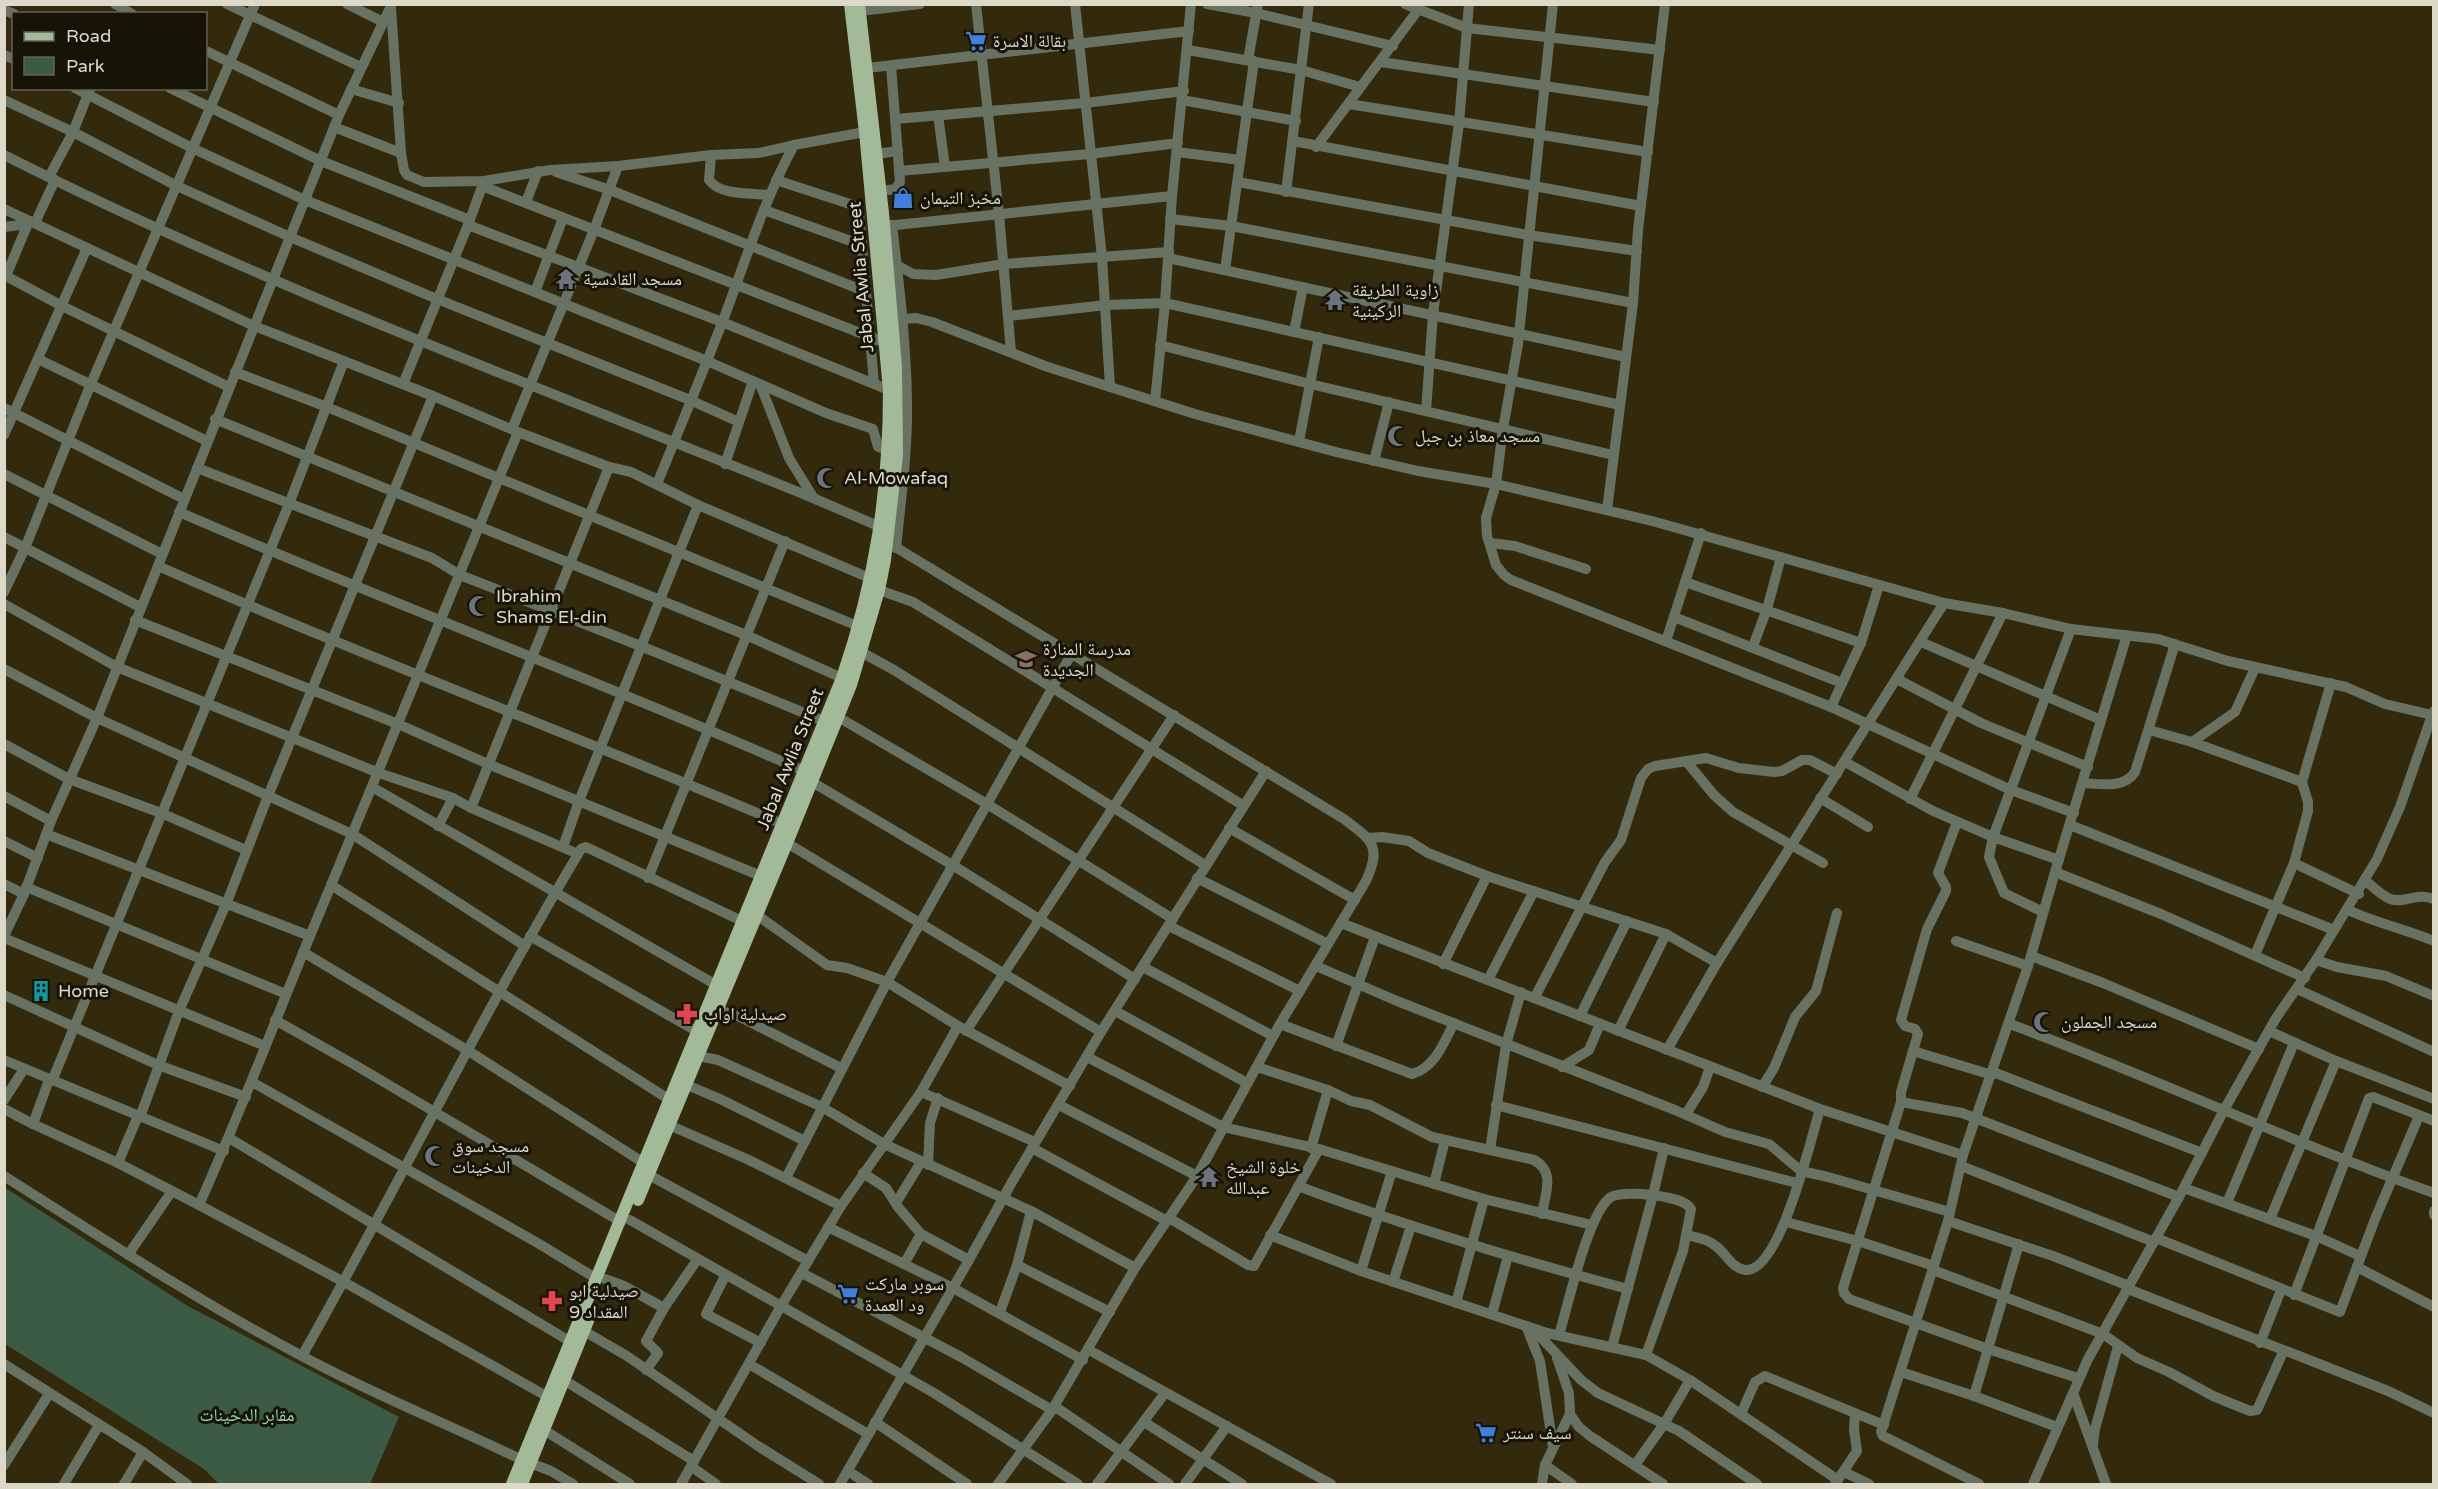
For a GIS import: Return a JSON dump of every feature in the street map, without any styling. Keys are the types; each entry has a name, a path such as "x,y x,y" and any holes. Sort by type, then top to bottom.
{"main road":[{"name":"Jabal Awlia Street","path":"625,1221 649,1175 670,1100 761,876 812,782 861,652 879,590 888,537 898,430 898,320 888,226 880,191 867,68 856,7"},
{"name":"Jabal Awlia Street","path":"522,1485 526,1461 548,1397 625,1221 644,1162 669,1125 687,1085 787,843 788,826 804,771 842,678 860,627 872,579 888,537 889,390 856,7"},
{"name":"Jabal Awlia Street","path":"512,1485 544,1430 584,1331 601,1279"}],"street":[{"path":"227,4 361,68"},
{"path":"4,592 25,548 90,386 255,4"},
{"path":"347,4 383,22"},
{"path":"856,7 920,4"},
{"path":"976,4 999,214 1011,352"},
{"path":"1075,4 1102,257 1110,387"},
{"path":"1155,401 1191,4"},
{"path":"1207,4 1257,9 1393,46"},
{"path":"1286,192 1309,4"},
{"path":"1405,4 1467,28 1660,50"},
{"path":"1426,411 1433,314 1459,123 1469,4"},
{"path":"1553,4 1517,333 1518,344 1510,382 1496,484 1486,518 1485,530 1500,571 1511,580 1831,707 2011,790 2074,813"},
{"path":"1607,510 1634,303 1641,206 1665,4"},
{"path":"265,1046 95,977 5,933 25,890 69,778 97,718 215,419 339,115 391,5"},
{"path":"391,5 404,170 407,176 424,182 483,183 538,171 618,166 711,155 759,153 865,132"},
{"path":"1225,270 1248,112 1257,9"},
{"path":"1316,147 1418,10"},
{"path":"867,68 1189,31"},
{"path":"1188,50 1301,70 1360,87"},
{"path":"207,52 339,115"},
{"path":"1381,62 1654,102"},
{"path":"880,191 899,187 891,66"},
{"path":"351,89 399,103"},
{"path":"174,90 321,161 422,200 469,223 549,256 722,322 889,390"},
{"path":"229,387 5,276 52,179 89,92 192,148 305,201 706,361 826,413 873,429 878,447 888,450"},
{"path":"895,118 1183,95 1248,112 1296,121"},
{"path":"4,100 73,132 177,186 290,237 739,422"},
{"path":"1349,104 1648,152"},
{"path":"938,115 945,166"},
{"path":"334,128 401,153"},
{"path":"1293,141 1452,172 1534,184 1641,206"},
{"path":"657,484 770,195 794,146"},
{"path":"899,171 1178,147 1240,160"},
{"path":"876,154 898,151"},
{"path":"4,155 158,229 273,280 813,498 888,537 1072,653 1344,819 1368,838 1374,849 1374,864 1355,900 1273,1036 1197,1176 1135,1268 1053,1408 998,1485"},
{"path":"711,155 709,180 714,186 726,190 770,195"},
{"path":"199,1205 224,1151 275,1020 480,527 530,385 579,268 618,166"},
{"path":"550,170 610,190 864,291"},
{"path":"526,202 538,171"},
{"path":"777,180 853,205 859,213 864,291 874,383"},
{"path":"422,200 424,182"},
{"path":"1238,182 1528,235 1637,251"},
{"path":"483,183 563,218 886,343"},
{"path":"403,384 483,183"},
{"path":"888,537 903,484 907,402 898,320 897,266 888,226 1172,196"},
{"path":"4,209 254,326 515,430 627,471 698,506 872,579"},
{"path":"764,210 862,245"},
{"path":"535,292 563,218"},
{"path":"1170,219 1231,226 1634,303"},
{"path":"4,227 31,223"},
{"path":"4,435 9,410 38,359 87,248"},
{"path":"897,266 913,274 924,276 1004,264 1169,255 1225,270 1626,357"},
{"path":"1294,332 1303,287"},
{"path":"1008,316 1106,305 1165,303 1620,405"},
{"path":"898,320 916,318 932,322 1110,387 1195,414 1374,461 1496,484 1701,533 1944,603 2003,613 2071,629 2158,639 2255,668 2346,687 2385,704 2433,713 2400,807 2366,881 2269,1031 2224,1110 2181,1193 2078,1378 2034,1485"},
{"path":"1299,441 1319,337"},
{"path":"1160,345 1310,384 1613,455"},
{"path":"38,359 207,441"},
{"path":"33,1124 75,1028 115,923 139,871 225,654 289,504 344,361"},
{"path":"235,372 327,407 860,627"},
{"path":"725,464 739,422 757,382"},
{"path":"757,382 789,458 813,498"},
{"path":"118,1163 433,396"},
{"path":"1374,461 1389,402"},
{"path":"9,410 184,499"},
{"path":"215,419 746,635 842,678"},
{"path":"471,808 609,466"},
{"path":"197,468 436,560 460,575 824,722"},
{"path":"4,474 162,554"},
{"path":"563,847 579,801 698,506"},
{"path":"179,512 355,587 708,728 804,771"},
{"path":"1666,641 1701,533"},
{"path":"4,537 140,607"},
{"path":"648,878 785,541"},
{"path":"1490,543 1515,546 1586,569"},
{"path":"1753,646 1767,609 1781,557"},
{"path":"158,566 246,605 687,782 788,826"},
{"path":"1685,582 1861,644"},
{"path":"1831,707 1861,644 1879,585"},
{"path":"879,590 913,602 1244,806"},
{"path":"1667,1050 1790,844 1869,725 1944,603"},
{"path":"4,604 117,666 379,773 453,798 578,854"},
{"path":"1910,799 2003,613"},
{"path":"1674,617 1753,646 1842,683"},
{"path":"135,620 313,689 488,764 761,876"},
{"path":"2043,912 2001,890 1989,857 1993,837 2071,629"},
{"path":"1978,1485 1883,1436 1881,1432 1934,1268 1962,1160 2030,961 2127,635"},
{"path":"1921,642 2101,720"},
{"path":"2083,783 2115,784 2125,782 2132,777 2140,763 2175,644"},
{"path":"861,652 1019,747 1205,865"},
{"path":"786,1178 887,982 1072,653"},
{"path":"2192,742 2235,712 2255,668"},
{"path":"4,669 97,718 352,834 527,941 698,1032"},
{"path":"1897,679 1981,723 2088,767"},
{"path":"2255,955 2294,863 2308,811 2308,802 2302,782 2331,683"},
{"path":"681,1485 781,1306 862,1173 1039,921 1174,715"},
{"path":"838,717 1080,860 1171,923 1300,991"},
{"path":"2149,730 2192,742 2302,782"},
{"path":"4,744 69,778 161,813 246,850"},
{"path":"1535,997 1607,858 1620,840 1643,775 1652,767 1711,758 1739,768 1774,772 1782,771 1802,760 1810,760 1837,774"},
{"path":"1686,761 1723,805 1823,863"},
{"path":"1845,762 1910,799 1957,822 2059,861"},
{"path":"840,1485 1003,1198 1101,1032 1266,771"},
{"path":"812,782 954,866 1135,979"},
{"path":"372,787 718,986"},
{"path":"4,796 51,821"},
{"path":"438,826 453,798"},
{"path":"1820,798 1868,827"},
{"path":"1957,822 1938,873 1947,887 1946,891 1927,929 1900,1020 1905,1026 1917,1031 1901,1092 1901,1102 1843,1288 1845,1296 1989,1349 2078,1378"},
{"path":"2070,825 2334,930"},
{"path":"1229,828 1355,900"},
{"path":"46,834 139,871 227,902 310,936"},
{"path":"1368,838 1382,837 1409,841 1428,853 1487,876 1666,933 1717,963"},
{"path":"4,841 38,858"},
{"path":"787,843 1101,1032"},
{"path":"302,1356 376,1224 467,1050 580,849 586,847 744,922"},
{"path":"2294,863 2359,894"},
{"path":"2055,872 2161,914 2305,978"},
{"path":"1443,964 1487,876"},
{"path":"1197,878 1328,944"},
{"path":"2366,881 2391,899 2398,901 2418,896 2433,899"},
{"path":"4,884 115,923 286,994"},
{"path":"331,885 670,1100"},
{"path":"1488,980 1534,891"},
{"path":"2348,910 2377,923 2411,932 2433,941"},
{"path":"1762,1087 1774,1068 1795,1017 1816,991 1837,913"},
{"path":"757,915 827,965 887,982 962,1028 1070,1086"},
{"path":"1580,1016 1627,921"},
{"path":"1341,923 1443,964 1535,997 1710,1068 1820,1109 1891,1131 2155,1240 2340,1312 2419,1116"},
{"path":"1618,1031 1666,933"},
{"path":"1336,1046 1375,937"},
{"path":"1956,941 2103,983 2259,1049"},
{"path":"303,952 467,1050 644,1162"},
{"path":"2316,960 2337,967 2386,976 2433,996"},
{"path":"1316,966 1506,1045 1686,1114 1725,1132 1770,1144 1801,1171 1828,1176 1949,1216 2283,1352 2388,1391 2433,1413"},
{"path":"1143,967 1273,1036"},
{"path":"2297,989 2433,1052"},
{"path":"1490,1150 1506,1045 1521,992"},
{"path":"4,995 158,1065 246,1097"},
{"path":"718,1010 738,1016 841,1068"},
{"path":"1114,1011 1247,1083"},
{"path":"275,1020 434,1113 903,1376 1023,1448 1078,1485"},
{"path":"1280,1024 1412,1074 1423,1069 1436,1057 1454,1023"},
{"path":"1562,1066 1589,1050 1600,1024"},
{"path":"2010,1024 2302,1143 2433,1193"},
{"path":"2269,1031 2336,1061 2433,1099"},
{"path":"2227,1203 2294,1043"},
{"path":"1913,1050 1992,1074 2202,1153"},
{"path":"698,1056 718,1059 822,1107 884,1144 1031,1211 1135,1268"},
{"path":"1087,1057 1223,1127 1315,1148 1485,1199 1592,1225"},
{"path":"4,1060 224,1151"},
{"path":"2270,1219 2336,1061"},
{"path":"1257,1067 1380,1110 1420,1131 1445,1140 1524,1157 1543,1165 1547,1170 1548,1178 1542,1214"},
{"path":"1686,1114 1703,1088 1710,1068"},
{"path":"4,1100 24,1069"},
{"path":"252,1082 601,1279 624,1286 664,1308"},
{"path":"687,1085 805,1141"},
{"path":"921,1092 1034,1145 1252,1266 1256,1265 1298,1186 1315,1148 1328,1090"},
{"path":"2295,1294 2371,1096 2433,1121"},
{"path":"896,1203 924,1163 930,1123 938,1098"},
{"path":"1901,1102 1946,1109 1977,1118 2181,1193 2227,1203 2316,1236 2433,1307"},
{"path":"1059,1106 1197,1176"},
{"path":"1496,1106 1797,1183"},
{"path":"4,1109 118,1163 199,1205 344,1282 548,1397"},
{"path":"1687,1235 1709,1241 1742,1269 1758,1268 1767,1257 1786,1222 1820,1109"},
{"path":"669,1125 704,1138 841,1206"},
{"path":"229,1138 571,1342"},
{"path":"1434,1184 1445,1140"},
{"path":"1612,1347 1664,1148"},
{"path":"1361,1271 1392,1171"},
{"path":"862,1173 886,1188 921,1234 969,1260"},
{"path":"649,1175 808,1261"},
{"path":"4,1176 241,1323 302,1356 550,1471 573,1485"},
{"path":"1298,1186 1377,1216 1508,1256 1628,1289"},
{"path":"128,1255 172,1191"},
{"path":"1559,1335 1592,1225 1611,1198 1616,1195 1653,1195 1686,1203 1690,1206 1691,1214 1687,1235 1646,1355"},
{"path":"1456,1303 1485,1199"},
{"path":"1000,1312 1017,1265 1031,1211"},
{"path":"1786,1222 1858,1241 2103,1334 2137,1358 2213,1396 2254,1412 2257,1410 2283,1352"},
{"path":"1393,1282 1411,1226"},
{"path":"828,1227 1000,1312 1083,1360"},
{"path":"904,1264 921,1234"},
{"path":"1270,1235 1361,1271 1528,1326 1646,1355 1690,1380 1839,1479 1869,1485"},
{"path":"1974,1396 2019,1244"},
{"path":"1492,1314 1508,1256"},
{"path":"646,1370 658,1353 646,1341 664,1308 697,1260"},
{"path":"1017,1265 1110,1312"},
{"path":"802,1273 1053,1408 1169,1485"},
{"path":"725,1276 706,1314 761,1342"},
{"path":"2260,1342 2282,1290"},
{"path":"1528,1326 1556,1356 1598,1394 1690,1438 1757,1485"},
{"path":"1528,1326 1540,1361 1553,1448"},
{"path":"584,1331 819,1485"},
{"path":"2093,1444 2118,1346"},
{"path":"1089,1350 1227,1426 1317,1481 1331,1485"},
{"path":"1542,1485 1545,1465 1570,1414 1569,1392 1556,1356"},
{"path":"4,1364 143,1452 187,1485"},
{"path":"749,1364 868,1434"},
{"path":"1901,1372 2057,1427"},
{"path":"1741,1414 1755,1382 1765,1376 1884,1425"},
{"path":"564,1380 693,1464 716,1485"},
{"path":"1635,1465 1664,1424 1690,1380"},
{"path":"1097,1485 1165,1393"},
{"path":"2073,1393 2093,1444 2095,1460 2106,1485"},
{"path":"4,1465 49,1394"},
{"path":"1570,1414 1579,1427 1663,1485"},
{"path":"1839,1479 1857,1451 1854,1430 1855,1414"},
{"path":"875,1422 967,1485"},
{"path":"1144,1422 1242,1485"},
{"path":"64,1485 99,1425"},
{"path":"1185,1485 1227,1426"},
{"path":"544,1430 630,1485"},
{"path":"124,1485 143,1452"},
{"path":"1545,1465 1572,1485"},
{"path":"848,1471 868,1485"}],"green space":[{"name":"مقابر الدخينات","path":"4,1187 186,1305 399,1417 370,1484 219,1484 204,1469 5,1344"}],"place":[{"name":"بقالة الاسرة","path":"976,41"},
{"name":"مخبز التيمان","path":"903,198"},
{"name":"مسجد القادسية","path":"566,279"},
{"name":"زاوية الطريقة الركينية","path":"1335,300"},
{"name":"مسجد معاذ بن جبل","path":"1398,436"},
{"name":"Al-Mowafaq","path":"827,478"},
{"name":"Ibrahim Shams El-din","path":"479,606"},
{"name":"مدرسة المنارة الجديدة","path":"1026,659"},
{"name":"Home","path":"41,991"},
{"name":"صيدلية اواب","path":"687,1014"},
{"name":"مسجد الجملون","path":"2044,1022"},
{"name":"مسجد سوق الدخينات","path":"435,1156"},
{"name":"خلوة الشيخ عبدالله","path":"1209,1177"},
{"name":"سوبر ماركت ود العمدة","path":"848,1294"},
{"name":"صيدلية ابو المقداد 9","path":"552,1301"},
{"name":"سيف سنتر","path":"1486,1433"}]}
